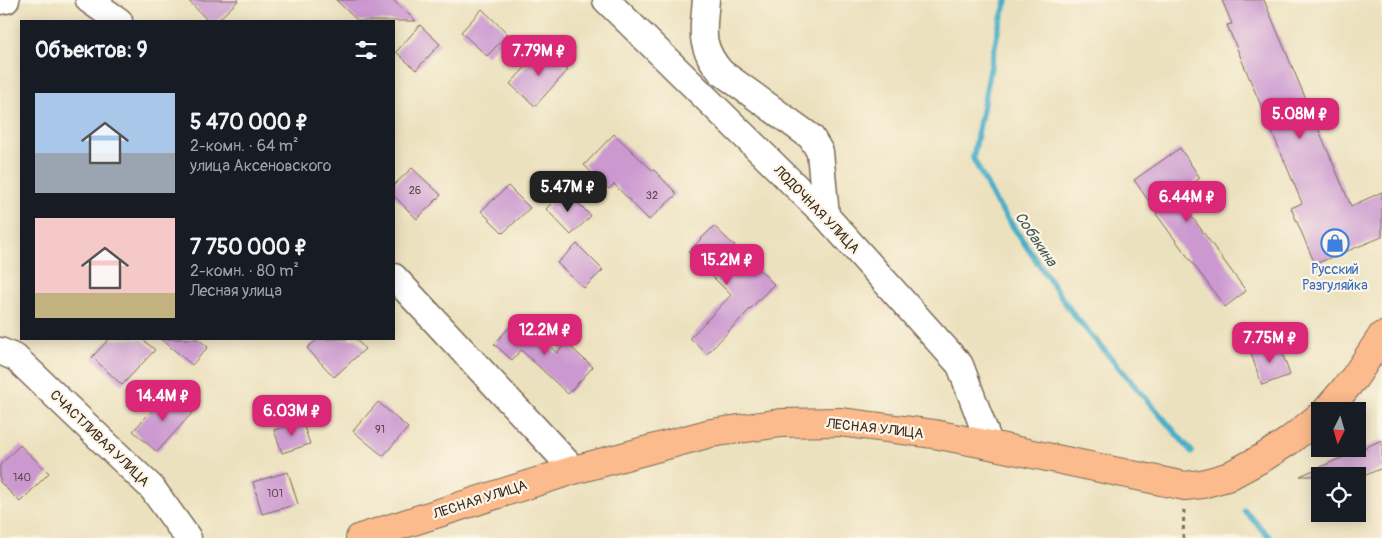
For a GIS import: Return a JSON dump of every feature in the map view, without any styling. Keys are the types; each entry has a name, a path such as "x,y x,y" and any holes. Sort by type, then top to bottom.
{"main road":[{"path":"1334,402 1355,377 1382,336"},
{"name":"ЛЕСНАЯ УЛИЦА","path":"360,538 574,470 711,433 780,423 840,422 934,434 990,444 1185,486 1202,484 1227,477 1283,445 1311,423"}],"street":[{"path":"0,1 6,0"},
{"path":"89,0 118,20"},
{"path":"115,0 119,20"},
{"name":"ЛОДОЧНАЯ УЛИЦА","path":"606,0 826,216 960,365 990,444"},
{"path":"706,0 703,31 710,59 721,72 811,137 820,152 826,216"},
{"path":"395,278 574,470"},
{"name":"СЧАСТЛИВАЯ УЛИЦА","path":"0,351 16,358 152,488 188,538"}],"building":[{"path":"188,0 239,0 218,20 207,20"},
{"path":"336,0 393,0 416,21 395,20 357,20"},
{"path":"1222,0 1264,0 1351,206 1382,192 1382,237 1315,264 1291,208 1302,203 1227,25 1232,24"},
{"path":"482,9 508,34 487,56 461,32"},
{"path":"420,25 440,44 416,70 396,52"},
{"path":"543,48 568,70 535,106 510,84"},
{"path":"614,134 654,170 677,194 649,220 614,184 609,189 584,165"},
{"path":"1180,148 1200,178 1176,195 1246,291 1225,307 1156,214 1134,180"},
{"path":"412,168 441,195 417,219 395,197 395,184"},
{"path":"508,186 530,208 503,233 481,211"},
{"path":"565,190 591,216 571,235 546,209"},
{"path":"714,226 774,284 707,354 690,338 731,295 688,252"},
{"path":"577,244 603,270 584,288 557,263"},
{"path":"518,318 557,353 566,343 593,367 568,394 521,350 512,360 494,344"},
{"path":"108,340 143,340 155,350 122,385 92,357"},
{"path":"162,340 199,340 208,347 192,365"},
{"path":"317,340 357,340 365,349 334,377 307,348"},
{"path":"1279,344 1290,375 1262,385 1251,354"},
{"path":"170,391 193,412 157,452 133,431"},
{"path":"378,402 408,428 383,456 353,431"},
{"path":"302,421 310,444 282,453 274,430"},
{"path":"1382,440 1382,468 1366,475 1366,467 1320,467 1341,458 1366,458 1366,447"},
{"path":"20,445 49,473 20,502 0,482 0,465"},
{"path":"1311,471 1311,476 1300,476"},
{"path":"288,472 298,504 262,514 253,482"}],"waterway":[{"name":"Собакина","path":"1007,0 999,25 973,158 994,199 1073,314 1192,452"},
{"name":"Собакина","path":"1245,511 1270,538"}],"place":[{"name":"Русский Разгуляйка","path":"1335,243"}]}
